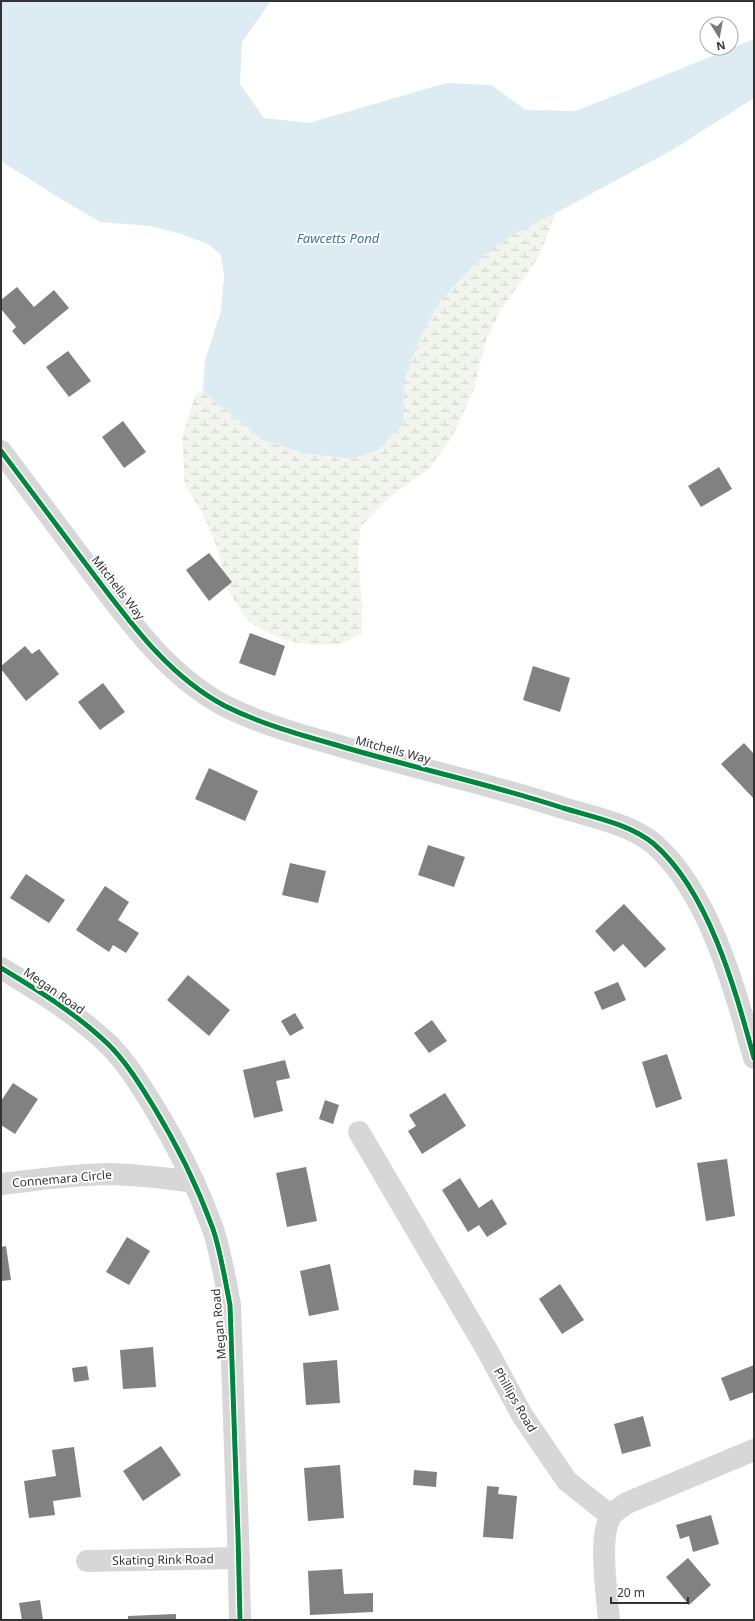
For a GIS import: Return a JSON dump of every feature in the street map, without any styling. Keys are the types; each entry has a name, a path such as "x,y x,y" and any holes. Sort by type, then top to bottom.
{"street":[{"name":"Mitchells Way","path":"1,451 123,612 167,664 188,682 226,706 295,733 534,798 641,835 655,845 682,877 703,910 726,966 754,1058"},
{"name":"Megan Road","path":"1,968 60,1004 110,1046 133,1073 166,1127 194,1182 213,1230 224,1271 230,1305 240,1620"},
{"name":"Phillips Road","path":"359,1132 487,1350 522,1415 567,1481 611,1516"},
{"name":"Connemara Circle","path":"1,1184 81,1175 110,1174 148,1176 194,1182"},
{"path":"609,1620 604,1540 607,1524 611,1516 627,1503 754,1450"},
{"name":"Skating Rink Road","path":"87,1562 239,1558"}],"green space":[{"path":"556,213 538,258 501,310 486,340 474,389 453,435 429,469 390,497 361,526 358,551 362,604 362,634 338,645 311,645 280,639 249,622 228,591 217,547 201,510 185,486 182,437 195,395 203,390 219,405 263,440 302,453 353,459 379,450 403,424 404,381 418,343 437,305 477,262 510,236"}],"water":[{"name":"Fawcetts Pond","path":"1,1 271,1 242,42 240,84 264,118 309,123 446,83 491,85 526,110 576,111 712,56 739,56 739,45 754,39 754,98 674,149 556,213 510,236 477,262 437,305 418,343 404,381 403,424 379,450 353,459 302,453 263,440 219,405 203,390 205,360 221,311 224,276 221,255 208,244 181,234 151,226 100,222 1,161"}],"building":[{"path":"17,287 34,307 54,290 69,308 24,345 12,331 16,327 1,309 1,300"},
{"path":"68,351 91,381 69,397 46,367"},
{"path":"123,421 146,452 124,468 102,437"},
{"path":"719,467 732,489 701,507 688,486"},
{"path":"209,553 232,582 209,601 186,570"},
{"path":"250,633 285,646 275,676 239,663"},
{"path":"25,646 32,654 39,649 59,674 26,701 1,669 1,666"},
{"path":"533,666 570,678 560,712 523,700"},
{"path":"103,683 125,712 100,730 78,702"},
{"path":"744,743 754,754 754,799 721,764"},
{"path":"209,768 258,791 245,821 195,799"},
{"path":"428,845 465,857 454,887 418,875"},
{"path":"290,863 326,871 318,903 282,895"},
{"path":"26,874 65,900 49,923 10,898"},
{"path":"105,886 129,902 118,920 139,933 126,953 113,945 109,952 76,930"},
{"path":"624,904 666,949 645,968 623,944 614,952 595,931"},
{"path":"188,975 230,1010 209,1036 167,1000"},
{"path":"618,982 626,1000 602,1010 594,992"},
{"path":"295,1013 304,1028 290,1036 281,1021"},
{"path":"432,1020 447,1041 429,1053 414,1033"},
{"path":"667,1054 682,1099 656,1108 642,1062"},
{"path":"285,1060 290,1078 276,1081 283,1111 254,1118 243,1070"},
{"path":"13,1083 38,1099 15,1134 1,1125 1,1101"},
{"path":"445,1093 466,1126 422,1154 408,1131 416,1126 409,1115"},
{"path":"325,1100 339,1105 333,1124 319,1119"},
{"path":"727,1159 735,1216 706,1221 697,1163"},
{"path":"306,1167 317,1221 287,1227 276,1173"},
{"path":"460,1178 479,1208 492,1199 507,1224 487,1237 479,1225 468,1232 442,1190"},
{"path":"127,1237 150,1251 129,1285 106,1272"},
{"path":"6,1246 11,1280 1,1281 1,1247"},
{"path":"330,1264 339,1310 309,1316 300,1271"},
{"path":"560,1284 584,1320 562,1334 539,1299"},
{"path":"153,1347 156,1387 123,1389 120,1350"},
{"path":"337,1360 340,1403 306,1405 303,1363"},
{"path":"754,1365 754,1392 730,1401 721,1378"},
{"path":"87,1366 89,1380 74,1382 72,1368"},
{"path":"643,1416 651,1446 622,1454 614,1424"},
{"path":"161,1446 181,1475 143,1501 123,1471"},
{"path":"74,1447 81,1497 53,1501 55,1515 29,1518 24,1481 56,1476 52,1450"},
{"path":"340,1465 344,1518 308,1521 304,1468"},
{"path":"414,1470 437,1472 436,1487 413,1485"},
{"path":"487,1486 499,1487 498,1494 517,1496 513,1539 483,1537"},
{"path":"711,1515 719,1544 693,1552 689,1536 680,1539 676,1525"},
{"path":"688,1558 711,1585 689,1605 666,1577"},
{"path":"342,1569 344,1594 373,1593 373,1612 310,1615 308,1571"},
{"path":"40,1600 43,1620 22,1620 19,1603"},
{"path":"176,1614 176,1620 128,1620 128,1616"}],"cycle path":[{"path":"1,451 120,609 168,664 204,694 251,718 278,728 599,818 634,831 654,844 673,864 690,888 705,915 718,943 729,973 754,1058"},
{"path":"1,968 71,1013 97,1034 121,1058 161,1119 186,1165 213,1229 221,1257 230,1305 240,1620"}]}
